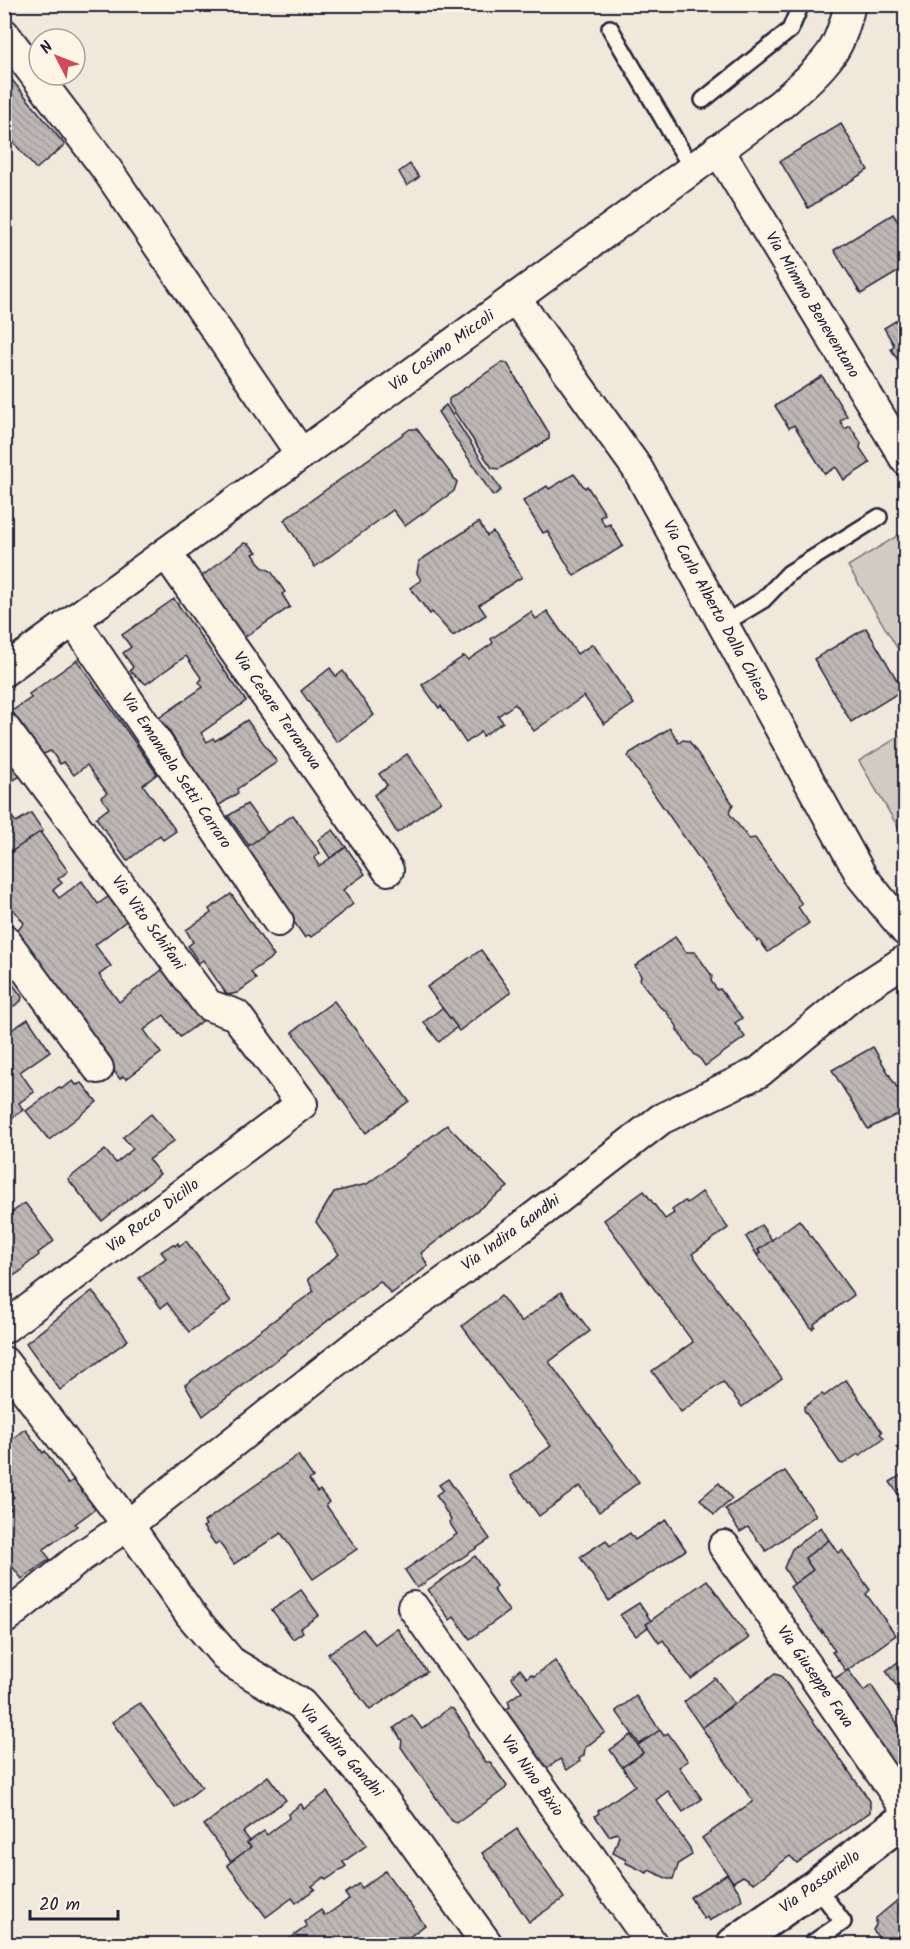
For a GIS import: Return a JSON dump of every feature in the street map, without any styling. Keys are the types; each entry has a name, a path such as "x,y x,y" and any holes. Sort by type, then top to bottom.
{"street":[{"name":"Via Cosimo Miccoli","path":"4,671 780,105 832,53 846,21 850,4"},
{"path":"4,34 105,167 301,454"},
{"name":"Via Mimmo Beneventano","path":"718,149 906,460"},
{"name":"Via Carlo Alberto Dalla Chiesa","path":"515,298 636,468 862,877 906,931"},
{"name":"Via Cesare Terranova","path":"166,553 388,870"},
{"name":"Via Emanuela Setti Carraro","path":"74,621 278,921"},
{"name":"Via Vito Schifani","path":"4,728 208,1005 236,1015 302,1104"},
{"path":"4,939 98,1068"},
{"name":"Via Indira Gandhi","path":"4,1619 82,1556 128,1525 355,1346 519,1229 661,1119 759,1072 855,993 906,960"},
{"name":"Via Rocco Dicillo","path":"4,1328 302,1104"},
{"name":"Via Indira Gandhi","path":"4,1362 128,1525 189,1614 231,1662 301,1704 384,1801 487,1944"},
{"name":"Via Giuseppe Fava","path":"724,1546 906,1809"},
{"name":"Via Nino Bixio","path":"413,1606 652,1944"},
{"name":"Via Passariello","path":"734,1944 906,1818"}],"lane":[{"path":"703,100 790,30 801,4"},
{"path":"610,28 692,169"},
{"path":"723,624 763,600 789,573 879,517"},
{"path":"811,1944 843,1922 816,1886"}],"shaded area":[{"path":"905,531 905,661 848,566"},
{"path":"905,733 905,839 859,761"}],"building":[{"path":"12,80 65,145 36,169 4,131 4,86"},
{"path":"841,124 868,170 808,208 780,161"},
{"path":"410,164 419,177 407,186 399,172"},
{"path":"893,214 906,234 906,267 861,294 834,250"},
{"path":"902,317 906,319 906,384 899,373 904,370 891,349 894,345 884,328"},
{"path":"502,362 507,363 549,433 549,439 499,469 492,468 449,404 449,399"},
{"path":"822,376 847,416 840,421 845,429 850,426 870,463 844,480 836,467 825,474 794,425 789,428 775,406"},
{"path":"446,405 501,490 493,496 438,412"},
{"path":"410,429 417,429 457,482 454,491 405,526 393,510 315,567 284,520"},
{"path":"574,474 585,488 587,486 605,514 600,517 605,526 610,524 623,546 574,576 547,531 543,533 523,501 547,486 549,489"},
{"path":"479,522 487,536 493,532 522,577 479,605 486,615 453,636 432,612 430,614 410,588 421,580 417,573 419,561"},
{"path":"244,543 249,544 257,552 253,554 262,567 271,571 285,592 282,594 290,607 243,638 235,625 231,628 202,583 201,577"},
{"path":"174,599 246,701 201,733 207,742 213,738 215,741 247,720 277,762 237,789 238,793 215,808 167,727 163,730 156,720 203,687 199,682 202,679 186,656 146,684 130,671 133,667 123,653 131,647 122,635"},
{"path":"547,611 577,654 593,644 634,704 604,724 584,696 534,731 515,704 498,716 503,722 483,736 481,732 466,743 441,706 439,708 422,685 464,656 468,660 493,643 491,639 531,612 536,619"},
{"path":"866,628 903,690 851,722 814,659"},
{"path":"77,660 157,774 143,785 176,831 163,840 160,835 127,861 96,818 109,808 101,797 107,793 87,765 74,775 64,762 60,764 51,751 43,754 12,711 31,698 29,694"},
{"path":"330,668 336,676 343,671 374,715 337,742 301,691"},
{"path":"670,728 679,743 683,740 689,741 733,804 729,813 749,839 755,838 802,904 798,907 809,923 768,952 759,940 757,941 628,757 630,753"},
{"path":"4,743 26,772 8,784 12,789 4,793"},
{"path":"407,754 441,801 397,833 374,795 387,785 379,774"},
{"path":"247,804 268,833 249,846 228,816"},
{"path":"31,813 43,831 10,853 4,844 4,818 9,814 16,822"},
{"path":"293,815 320,853 314,858 319,866 346,847 365,874 343,890 353,904 311,937 309,935 305,938 244,849"},
{"path":"333,830 346,847 330,858 318,840"},
{"path":"40,832 68,871 58,879 62,883 53,890 59,898 82,881 98,904 112,894 130,918 95,945 111,966 99,975 119,1002 166,967 205,1019 180,1037 164,1015 144,1030 161,1053 126,1079 123,1076 120,1079 14,935 24,923 4,897 4,857"},
{"path":"231,894 274,956 251,972 256,979 237,993 227,995 203,960 199,963 188,946 193,942 186,930 211,913 209,909"},
{"path":"675,937 686,952 695,952 712,976 711,981 717,990 720,989 742,1018 735,1023 745,1037 705,1066 677,1030 677,1026 665,1010 660,1007 640,980 641,976 635,966"},
{"path":"481,950 511,992 459,1031 427,987"},
{"path":"4,972 22,997 21,1001 4,1013"},
{"path":"334,1001 409,1101 366,1133 292,1032"},
{"path":"442,1008 457,1027 439,1042 424,1022"},
{"path":"28,1019 50,1051 20,1072 34,1092 19,1103 23,1110 4,1123 4,1035"},
{"path":"873,1047 906,1103 906,1110 868,1129 832,1070"},
{"path":"73,1081 76,1085 82,1083 97,1102 49,1140 26,1111 59,1087 61,1089"},
{"path":"151,1114 174,1141 149,1160 160,1174 102,1221 68,1179 105,1150 116,1163 133,1149 123,1137"},
{"path":"447,1125 508,1187 421,1253 428,1266 391,1294 380,1281 203,1416 185,1385 314,1291 308,1279 339,1254 316,1222 334,1192 367,1184"},
{"path":"644,1191 665,1219 674,1213 672,1210 702,1192 728,1228 692,1254 782,1378 742,1407 723,1382 681,1412 652,1371 693,1342 604,1220"},
{"path":"25,1203 54,1241 38,1253 39,1255 25,1268 6,1281 4,1279 4,1218"},
{"path":"799,1220 854,1295 814,1324 812,1329 757,1255 760,1253 758,1250"},
{"path":"761,1225 772,1240 758,1250 760,1253 757,1255 746,1237"},
{"path":"186,1241 231,1301 189,1332 167,1303 161,1308 139,1278 166,1258 161,1252 173,1244 175,1246 178,1243 179,1246"},
{"path":"92,1291 128,1340 60,1390 26,1343"},
{"path":"561,1292 590,1331 549,1362 639,1482 599,1512 580,1486 539,1516 510,1476 551,1446 462,1326 501,1296 521,1322"},
{"path":"846,1380 884,1438 843,1464 840,1463 804,1407"},
{"path":"25,1429 43,1453 45,1451 68,1484 77,1477 99,1506 75,1524 77,1526 43,1550 50,1559 22,1579 4,1556 4,1514 11,1509 6,1503 14,1497 4,1484 4,1445"},
{"path":"906,1440 906,1462 896,1447"},
{"path":"298,1455 313,1477 309,1480 317,1492 320,1490 329,1502 326,1505 357,1549 313,1579 281,1533 234,1564 219,1542 215,1544 203,1527 206,1525 204,1522"},
{"path":"785,1471 816,1515 766,1551 748,1527 740,1532 725,1509"},
{"path":"906,1472 906,1506 890,1482"},
{"path":"448,1479 490,1539 417,1588 405,1570 457,1534 436,1495 443,1490 439,1485"},
{"path":"719,1483 732,1499 714,1515 700,1499"},
{"path":"666,1520 686,1550 609,1601 580,1557 606,1540 610,1546 630,1533 635,1540"},
{"path":"821,1527 829,1540 805,1558 813,1570 794,1584 784,1568 792,1549"},
{"path":"829,1540 838,1553 842,1550 870,1590 866,1594 896,1635 846,1671 832,1652 835,1651 822,1630 822,1633 790,1587 813,1570 805,1558"},
{"path":"475,1556 496,1586 493,1589 509,1611 470,1639 454,1617 450,1620 428,1590"},
{"path":"707,1580 749,1638 691,1679 663,1640 659,1643 646,1624"},
{"path":"301,1590 319,1615 301,1628 303,1632 293,1639 272,1610"},
{"path":"639,1603 651,1621 646,1624 648,1627 636,1636 620,1615"},
{"path":"397,1628 427,1672 370,1710 328,1654 363,1629 375,1644"},
{"path":"906,1656 906,1699 886,1671"},
{"path":"555,1661 605,1732 585,1748 580,1761 567,1770 560,1759 546,1769 505,1710 510,1707 508,1701 522,1691 512,1678 514,1674 520,1669 527,1678 531,1674 534,1676"},
{"path":"848,1670 864,1691 871,1685 906,1736 906,1778 900,1782 829,1682"},
{"path":"775,1674 781,1676 870,1801 870,1812 797,1863 790,1856 754,1883 743,1876 733,1882 702,1838 753,1801 702,1728"},
{"path":"715,1678 734,1703 702,1728 684,1702"},
{"path":"636,1696 660,1730 640,1745 616,1711"},
{"path":"140,1703 202,1787 175,1808 112,1722"},
{"path":"449,1708 453,1709 469,1732 468,1735 485,1762 490,1762 507,1786 457,1823 452,1821 401,1747 402,1741 394,1728 412,1715 422,1729"},
{"path":"660,1730 664,1736 668,1733 688,1761 679,1767 702,1799 683,1812 668,1791 656,1800 690,1848 692,1855 679,1863 673,1879 649,1870 647,1873 626,1863 626,1860 613,1853 619,1836 617,1833 609,1836 595,1816 599,1813 598,1811 635,1785 622,1767 643,1753 637,1746"},
{"path":"631,1735 643,1753 622,1767 610,1750"},
{"path":"268,1776 286,1800 243,1832 250,1841 247,1843 251,1847 231,1862 204,1825"},
{"path":"327,1792 367,1845 343,1862 346,1866 326,1880 324,1877 312,1886 315,1889 296,1903 292,1898 266,1917 227,1865 251,1847 247,1843 264,1831 267,1835 289,1818 288,1814 301,1804 304,1809"},
{"path":"517,1829 564,1898 529,1922 482,1853"},
{"path":"385,1871 425,1925 400,1944 284,1943 307,1926 304,1922 321,1910 325,1916 349,1899 345,1894 359,1884 362,1888"},
{"path":"727,1874 742,1900 709,1921 707,1917 704,1919 690,1897"},
{"path":"898,1900 906,1904 906,1944 883,1944 873,1930 876,1918"}]}
